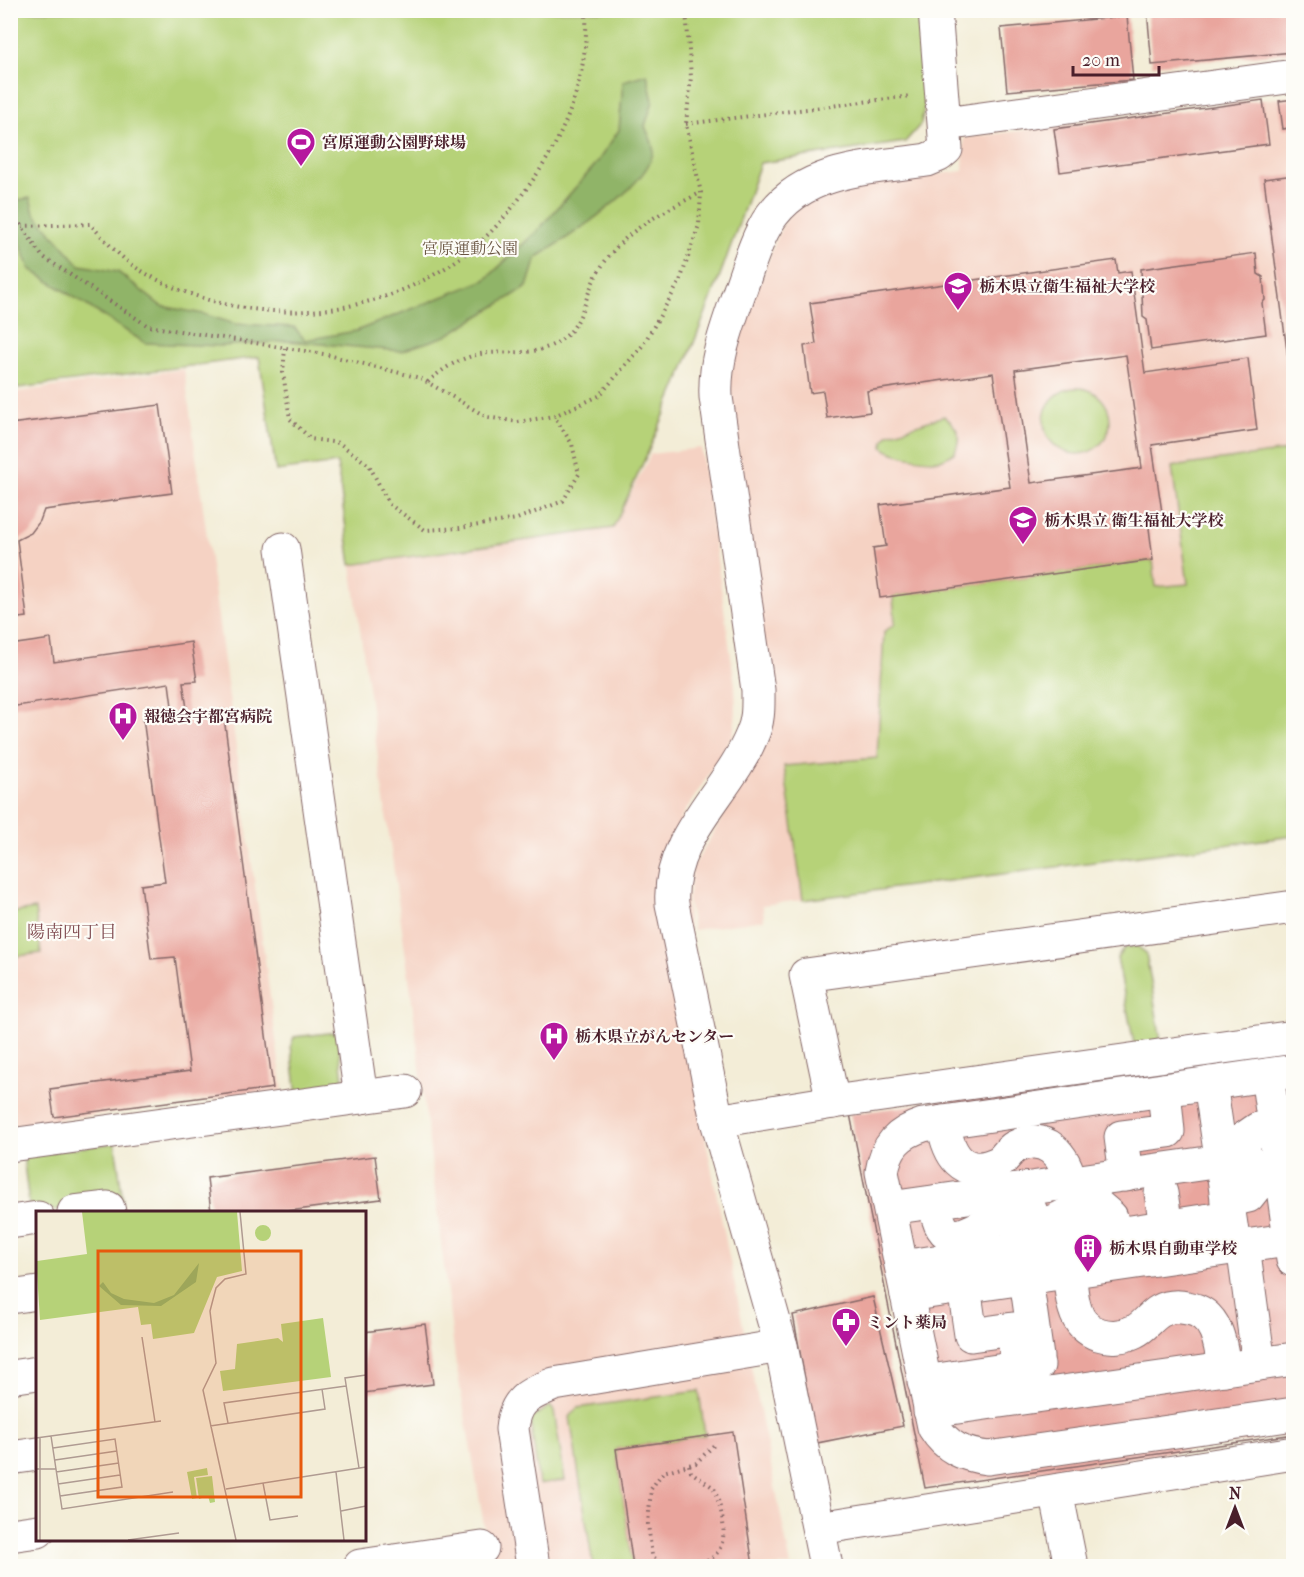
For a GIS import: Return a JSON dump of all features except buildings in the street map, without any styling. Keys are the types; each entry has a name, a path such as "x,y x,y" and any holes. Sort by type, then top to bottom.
{"street":[{"path":"826,1566 781,1346 717,1121 672,904 672,889 682,850 751,738 758,715 758,690 716,397 720,350 759,238 771,217 785,201 801,188 829,175 939,155 947,146 939,11"},
{"path":"944,109 1293,76"},
{"path":"283,549 361,1097"},
{"path":"833,1102 806,975 1293,907"},
{"path":"717,1121 833,1102 1293,1037"},
{"path":"904,1281 964,1287 1115,1234 1166,1227 1233,1228 1292,1246 1280,1120 1280,1073 943,1122 909,1129 893,1141 885,1155 882,1172 927,1396 934,1427 951,1447 969,1456 988,1458 1293,1414"},
{"path":"1210,1083 1233,1228 1260,1306 1259,1364"},
{"path":"1126,1175 1121,1137 1168,1131 1164,1090"},
{"path":"10,1146 405,1091"},
{"path":"904,1281 1025,1264 1069,1272 1233,1228 1248,1196 1256,1186 1256,1170 1245,1159 1243,1151 1245,1138 1258,1129 1280,1120"},
{"path":"943,1122 951,1153 961,1163 985,1168 1000,1161 1013,1148 1031,1141 1044,1143 1054,1149 1063,1159 1070,1183"},
{"path":"890,1208 1221,1161"},
{"path":"1025,1189 1029,1211 1034,1218 1043,1223 1054,1223 1081,1206 1097,1205 1111,1216 1115,1234"},
{"path":"1161,1192 1166,1227"},
{"path":"935,1202 939,1223 952,1235 962,1236 974,1232 989,1220 1005,1219 1019,1230 1025,1264 1033,1376"},
{"path":"82,1211 108,1208 109,1211"},
{"path":"10,1222 36,1218"},
{"path":"1069,1272 1075,1310 1084,1325 1100,1336 1119,1337 1136,1331 1161,1311 1176,1306 1195,1309 1209,1318 1218,1334 1224,1369"},
{"path":"964,1287 971,1335 1013,1329 1033,1376"},
{"path":"10,1297 36,1293"},
{"path":"532,1566 512,1430 514,1413 521,1402 530,1395 554,1384 781,1346"},
{"path":"927,1396 1033,1376 1224,1369 1293,1359"},
{"path":"927,1396 974,1364 1033,1376"},
{"path":"10,1377 36,1373"},
{"path":"819,1528 1293,1453"},
{"path":"10,1458 36,1454"},
{"path":"1056,1491 1071,1566"},
{"path":"10,1535 36,1531"},
{"path":"360,1566 482,1548"}],"path":[{"path":"22,226 90,224 112,248 138,270 201,298 234,305 284,312 321,311 360,305 398,292 468,252 494,229 536,176 555,146 572,108 584,63 586,10"},
{"path":"10,209 42,256 148,326 324,354 428,382 487,417 518,422 554,416 599,396 643,345 680,281 699,225 701,193 686,124 691,77 686,10"},
{"path":"686,124 944,109"},
{"path":"428,382 445,366 486,353 540,352 567,335 582,313 594,278 615,246 646,220 701,193"},
{"path":"285,348 283,373 290,419 311,439 339,443 369,465 388,504 425,530 460,528 517,519 563,501 579,474 572,444 554,416"},
{"path":"665,1566 652,1556 648,1524 651,1489 663,1472 696,1463 714,1445"},
{"path":"689,1465 692,1472 714,1488 724,1532 720,1553 707,1564 692,1566"}],"shaded area":[{"name":"栃木県立 衛生福祉大学校","path":"1293,96 1293,836 763,905 764,920 693,930 688,899 693,867 737,793 770,723 730,384 733,351 781,228 790,215 828,189 963,171 964,138"},
{"name":"報徳会宇都宮病院","path":"184,369 283,1091 11,1126 10,393"},
{"name":"栃木県立がんセンター","path":"701,448 735,685 736,712 733,736 681,818 702,1121 791,1566 491,1566 455,1358 411,993 351,565 613,528 651,454"}],"green space":[{"name":"宮原運動公園","path":"10,11 920,11 927,92 921,124 905,142 760,163 692,347 613,528 351,565 337,463 276,471 259,357 11,389"},
{"path":"647,74 653,101 645,126 653,147 650,161 640,177 625,193 586,225 536,258 527,287 446,336 401,351 288,341 221,346 145,343 30,269 16,231 11,227 11,201 30,198 34,213 80,265 118,272 161,306 203,314 235,324 294,327 305,340 356,331 485,280 540,228 596,164 619,130 623,81"},
{"path":"1070,388 1084,388 1096,393 1105,402 1110,421 1108,434 1101,445 1084,454 1070,454 1058,449 1049,440 1044,428 1044,414 1049,402 1058,393"},
{"path":"944,416 953,424 958,436 955,452 946,457 938,460 917,458 893,453 883,447 884,440 889,434"},
{"path":"1293,450 1293,836 803,900 784,766 877,758 884,632 895,624 893,596 1153,560 1156,587 1188,584 1172,467"},
{"path":"35,909 41,953 11,957 11,913"},
{"path":"1137,946 1146,953 1161,1041 1134,1044 1117,958 1124,948"},
{"path":"337,1032 343,1079 329,1092 297,1096 291,1045 294,1037"},
{"path":"115,1143 123,1201 30,1213 23,1155"},
{"path":"699,1391 705,1436 616,1449 633,1566 593,1566 570,1417 577,1408"},
{"path":"550,1406 554,1411 565,1480 539,1484 531,1425 533,1417"}],"place":[{"name":"宮原運動公園野球場","path":"301,168"},
{"name":"栃木県立衛生福祉大学校","path":"958,312"},
{"name":"栃木県立 衛生福祉大学校","path":"1023,546"},
{"name":"報徳会宇都宮病院","path":"123,742"},
{"name":"栃木県立がんセンター","path":"554,1062"},
{"name":"栃木県自動車学校","path":"1088,1274"},
{"name":"ミント薬局","path":"846,1348"}],"district":[{"name":"陽南四丁目","path":"72,932"}]}
